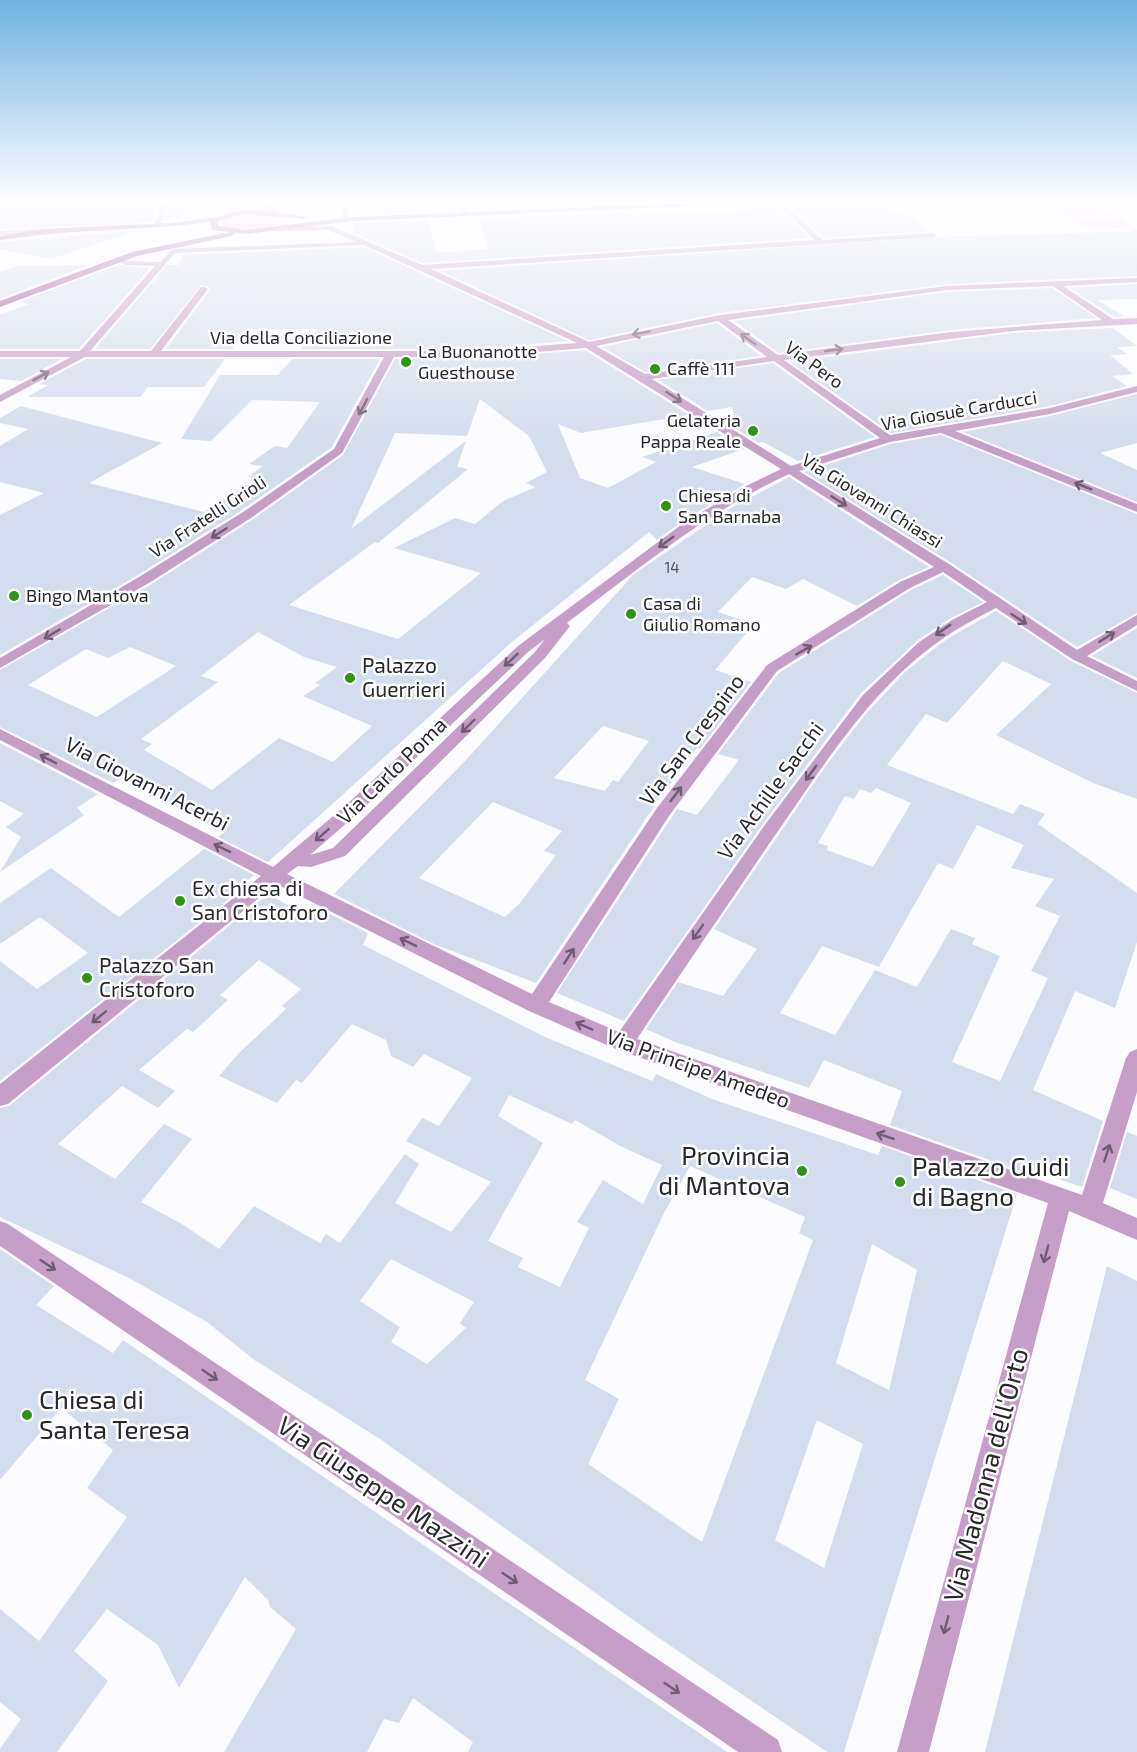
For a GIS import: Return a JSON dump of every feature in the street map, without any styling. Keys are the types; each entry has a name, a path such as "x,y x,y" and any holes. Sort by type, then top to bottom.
{"main road":[{"path":"0,304 57,283"}],"street":[{"path":"0,399 83,354 146,283"},
{"name":"Via Giovanni Chiassi","path":"455,283 588,345 643,376 944,567 994,603 1077,656 1137,687"},
{"path":"1054,283 1111,322"},
{"name":"Via della Conciliazione","path":"0,354 474,354 588,345 623,336 720,318 947,288 1061,283"},
{"path":"154,354 204,289"},
{"name":"Via Pero","path":"720,318 888,439"},
{"path":"643,376 962,333 1137,321"},
{"name":"Via Fratelli Grioli","path":"0,664 144,580 247,515 338,451 390,355"},
{"name":"Via Giosuè Carducci","path":"789,470 888,439 1050,411 1137,389"},
{"path":"941,429 1137,508"},
{"name":"Via Carlo Poma","path":"0,1097 294,859 351,810 523,649 689,525 750,488 789,470"},
{"name":"Via San Crespino","path":"537,1005 663,812 772,668 905,585 944,567"},
{"name":"Via Achille Sacchi","path":"623,1043 703,924 845,727 886,677 949,626 994,603"},
{"name":"Via Carlo Poma","path":"294,859 310,861 339,852 540,655 579,606"},
{"path":"1077,656 1137,619"},
{"name":"Via Giovanni Acerbi","path":"0,734 274,874"},
{"name":"Via Principe Amedeo","path":"274,874 537,1005 623,1043 1061,1197 1137,1229"},
{"path":"1089,1209 1137,1058"},
{"name":"Via Madonna dell'Orto","path":"913,1752 1061,1197"},
{"name":"Via Giuseppe Mazzini","path":"0,1233 766,1752"}],"building":[{"path":"0,283 41,283 0,298"},
{"path":"70,283 137,283 79,349 0,349 0,315 29,304 19,302"},
{"path":"152,283 442,283 568,341 474,349 301,349 318,329 246,329 232,349 166,349 210,290 209,287 201,285 150,349 95,349"},
{"path":"465,283 976,283 947,284 720,313 589,340"},
{"path":"1137,284 1137,299 1097,300 1124,316 1114,317 1070,288"},
{"path":"1052,288 1096,318 951,330 779,353 734,321 947,292"},
{"path":"717,323 761,356 645,372 602,347"},
{"path":"1113,328 1137,346 1117,347 1127,354 1110,355 1133,374 1112,376 1127,386 1050,406 891,433 790,362 1013,333"},
{"path":"585,350 689,415 581,433 558,424 580,478 608,488 656,462 642,457 717,432 744,449 692,467 745,484 684,520 657,540 649,532 512,642 268,862 218,837 224,832 122,778 113,783 0,727 0,670 150,585 252,520 343,455 395,359 474,359","holes":["480,399 529,436 547,472 526,483 536,487 503,501 475,524 455,518 394,548 481,573 398,639 289,605 375,542 378,543 468,469 457,467 466,441 351,529 395,433 467,436","258,632 304,657 337,667 315,683 320,685 303,696 372,726 333,762 279,738 212,790 144,750 152,744 141,739 218,682 201,676","130,647 176,666 97,717 28,685 86,649 108,658"]},
{"path":"0,359 62,359 21,381 0,379"},
{"path":"86,359 225,359 204,387 148,387 140,397 27,397 48,385 39,384"},
{"path":"292,359 380,359 332,447 242,510 138,575 0,655 0,515 44,493 0,482 0,446 28,429 0,423 0,418 21,406 162,443 89,483 204,512 256,479 248,477 263,466 249,464 275,446 287,448 320,402 252,400 211,441 181,439 220,375 278,375"},
{"path":"773,363 875,437 798,461 763,442 759,443 733,427 737,426 732,407 708,411 658,380"},
{"path":"1137,394 1137,443 1100,453 1137,470 1137,502 963,432 1050,416"},
{"path":"941,435 1137,514 1137,613 1077,647 950,562 804,472 891,444"},
{"path":"789,477 929,567 899,580 857,606 803,579 786,589 752,577 718,612 754,624 715,670 751,682 700,749 697,748 657,802 536,983 434,944 334,894 466,760 634,574 731,508","holes":["603,726 649,741 618,782 613,780 605,791 554,778","493,802 562,831 544,851 556,855 520,903 505,917 419,878"]},
{"path":"943,575 983,602 951,618 918,640 861,693 765,821 624,1021 557,993 677,809 697,815 739,760 718,754 779,673 911,590"},
{"path":"996,611 1071,661 1137,693 1137,799 1093,783 996,735 1051,684 1003,661 947,723 926,714 887,765 1013,814 1020,804 1045,814 1038,824 1137,893 1137,942 1115,1008 1075,991 1033,1090 1103,1121 1082,1187 1026,1168 1024,1172 890,1125 902,1091 824,1060 809,1088 675,1042 646,1029 678,982 723,996 757,949 714,929 825,767 864,716 907,670 947,639","holes":["876,788 911,803 873,867 827,850 828,846 818,843 845,796 854,799 860,789 871,793","977,825 1024,845 1011,868 1054,879 1035,906 1060,916 1031,971 1048,978 1000,1081 952,1062 1000,956 972,944 975,938 951,929 917,987 875,970 835,1035 780,1013 822,946 879,967 938,863 953,869"]},
{"path":"1137,628 1137,678 1092,656"},
{"path":"0,743 98,794 77,808 84,815 0,872 21,837 6,827 24,814 0,801"},
{"path":"204,849 254,875 247,881 249,883 0,1081 0,961 37,989 88,953 40,917 0,944 0,903 51,868 119,917"},
{"path":"268,894 310,918 320,909 368,933 363,945 545,1037 652,1081 656,1074 712,1099 878,1155 882,1146 1017,1194 844,1752 827,1752 653,1634 380,1439 253,1359 207,1322 129,1278 0,1217 0,1108 9,1106","holes":["259,960 301,989 282,1006 286,1009 239,1053 219,1076 277,1103 296,1080 302,1083 352,1024 386,1040 391,1056 413,1067 424,1054 472,1078 439,1126 422,1118 406,1141 491,1182 451,1232 395,1203 419,1164 405,1154 340,1243 326,1234 320,1243 254,1206 219,1249 182,1224 141,1202 192,1139 164,1124 115,1179 58,1144 122,1086 158,1108 175,1091 139,1070 187,1029 193,1032 228,1000 220,995","509,1095 572,1124 575,1120 622,1147 662,1165 643,1204 603,1180 577,1222 589,1228 560,1287 518,1267 523,1258 488,1241 543,1143 498,1116","690,1166 805,1217 799,1233 813,1240 702,1542 588,1464 619,1399 585,1380 664,1213","872,1244 917,1270 889,1390 836,1363","391,1259 474,1302 460,1323 466,1328 427,1364 391,1342 400,1327 360,1301","817,1420 863,1444 824,1568 775,1540"]},
{"path":"1127,1132 1137,1136 1137,1199 1110,1188"},
{"path":"0,1249 54,1286 36,1305 113,1353 123,1340 727,1752 468,1752 473,1742 413,1698 399,1723 384,1719 367,1752 224,1752 296,1629 270,1607 268,1600 245,1577 179,1688 158,1645 107,1609 74,1651 108,1681 57,1752 0,1752 21,1719 0,1702 0,1609 39,1641 127,1517 87,1488 113,1450 61,1408 0,1480"},
{"path":"1107,1266 1137,1281 1137,1752 985,1752"}],"place":[{"name":"La Buonanotte Guesthouse","path":"406,362"},
{"name":"Caffè 111","path":"655,369"},
{"name":"Gelateria Pappa Reale","path":"753,431"},
{"name":"Chiesa di San Barnaba","path":"666,506"},
{"name":"Bingo Mantova","path":"14,596"},
{"name":"Casa di Giulio Romano","path":"631,614"},
{"name":"Palazzo Guerrieri","path":"350,678"},
{"name":"Ex chiesa di San Cristoforo","path":"180,901"},
{"name":"Palazzo San Cristoforo","path":"87,978"},
{"name":"Provincia di Mantova","path":"802,1171"},
{"name":"Palazzo Guidi di Bagno","path":"900,1182"},
{"name":"Chiesa di Santa Teresa","path":"27,1415"}]}
